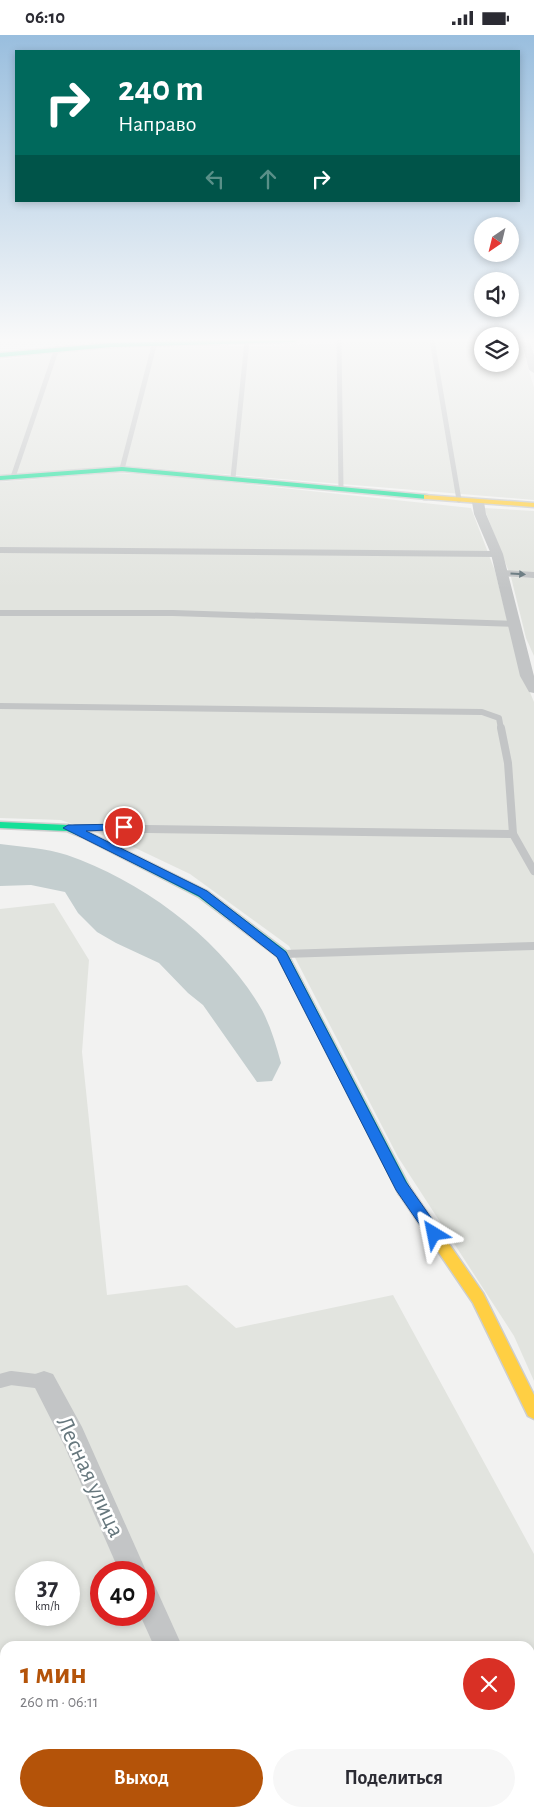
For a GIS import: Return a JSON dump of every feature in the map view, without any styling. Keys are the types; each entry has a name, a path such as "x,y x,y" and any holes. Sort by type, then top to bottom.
{"street":[{"path":"0,478 122,469 478,502 534,505"},
{"path":"478,502 480,514 498,554 534,689"},
{"path":"0,825 68,828 86,835 203,894 282,955 401,1186 478,1298 534,1411"},
{"name":"Лесная улица","path":"44,1382 73,1436 129,1561"},
{"path":"155,1618 166,1641"}],"lane":[{"path":"12,477 31,423"},
{"path":"122,469 134,423"},
{"path":"233,478 239,423"},
{"path":"340,423 341,489"},
{"path":"446,423 459,500"},
{"path":"0,551 279,551 498,554"},
{"path":"502,573 534,575"},
{"path":"0,613 173,613 516,624"},
{"path":"0,705 482,712 499,718 508,763 513,834 534,871"},
{"path":"68,828 513,834"},
{"path":"282,955 534,946"},
{"path":"0,1381 11,1378 44,1382"}],"shaded area":[{"path":"0,423 534,423 534,500 126,466 0,475"},
{"path":"113,473 160,475 471,508 495,571 519,666 534,702 534,1381 514,1336 398,1157 289,946 190,874 127,844 61,820 0,818 0,482"},
{"path":"484,508 534,511 534,574 509,572"},
{"path":"511,577 534,578 534,656 526,638"},
{"path":"0,844 42,849 67,855 96,866 152,897 203,937 245,984 265,1016 281,1063 272,1081 257,1082 203,1005 188,993 159,963 97,932 78,913 65,892 31,885 0,886"},
{"path":"54,903 89,960 82,1052 107,1295 187,1285 236,1328 393,1295 534,1554 534,1641 0,1641 0,909"}],"traffic: fast":[{"path":"0,478 122,469 427,497"},
{"path":"0,825 68,828 86,835 203,894 282,954 404,1190"}],"traffic: slow":[{"path":"427,497 534,505"},
{"path":"404,1190 478,1298 534,1411"}],"route":[{"path":"124,827 68,828 86,835 203,894 282,955 401,1186 434,1234"}]}
